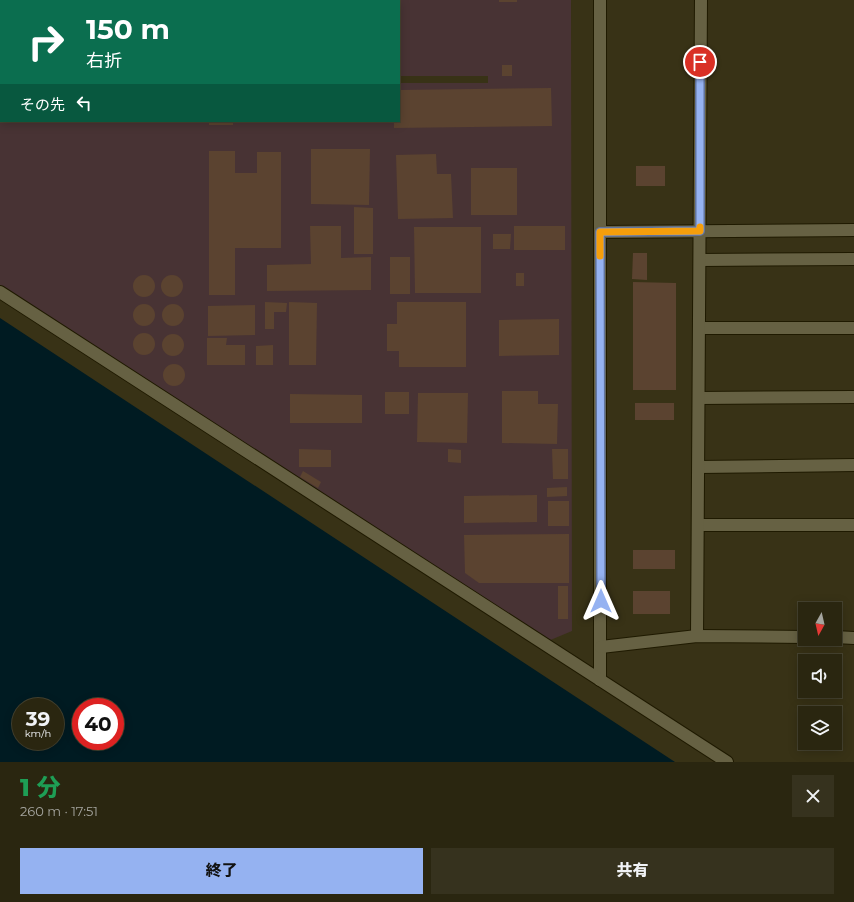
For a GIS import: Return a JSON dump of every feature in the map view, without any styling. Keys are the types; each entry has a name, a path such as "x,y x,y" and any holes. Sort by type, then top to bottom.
{"street":[{"path":"600,0 600,680"},
{"path":"697,636 701,0"},
{"path":"600,232 854,230"},
{"path":"700,260 854,259"},
{"path":"0,292 727,762"},
{"path":"700,328 854,328"},
{"path":"699,398 854,396"},
{"path":"699,467 854,465"},
{"path":"698,525 854,525"},
{"path":"601,647 697,636 798,637"},
{"path":"842,637 854,638"}],"shaded area":[{"path":"400,0 571,0 572,631 548,641 198,416 0,286 0,122 400,122 400,83 488,83 488,76 400,76"}],"water":[{"path":"0,318 675,762 0,762"}],"building":[{"path":"499,0 517,0 517,2 499,2"},
{"path":"502,65 512,65 512,76 502,76"},
{"path":"551,88 552,126 394,128 394,122 400,122 400,90"},
{"path":"209,122 233,122 233,125 209,125"},
{"path":"311,149 370,149 369,205 311,204"},
{"path":"209,151 235,151 235,173 257,173 257,152 281,152 281,248 235,248 235,295 209,295"},
{"path":"436,154 437,174 451,174 453,218 398,219 396,155"},
{"path":"636,166 665,166 665,186 636,186"},
{"path":"471,168 517,168 517,215 471,215"},
{"path":"354,207 373,208 373,254 354,254"},
{"path":"310,226 341,226 341,258 371,257 371,290 267,291 267,265 311,264"},
{"path":"514,226 565,226 565,250 514,250"},
{"path":"414,227 481,227 481,293 415,293"},
{"path":"493,234 511,234 510,249 493,249"},
{"path":"633,253 647,253 647,280 632,279"},
{"path":"390,257 410,257 410,294 390,294"},
{"path":"516,273 524,273 524,286 516,286"},
{"path":"144,275 152,278 155,286 152,294 144,297 136,294 133,286 136,278"},
{"path":"172,275 180,278 183,286 180,294 172,297 164,294 161,286 164,278"},
{"path":"633,282 676,283 676,390 633,390"},
{"path":"265,302 287,303 286,312 274,312 274,329 265,329"},
{"path":"289,302 317,303 316,365 289,365"},
{"path":"397,302 466,302 466,367 399,367 399,351 387,351 387,324 397,324"},
{"path":"144,304 152,307 155,315 152,323 144,326 136,323 133,315 136,307"},
{"path":"173,304 181,307 184,315 181,323 173,326 165,323 162,315 165,307"},
{"path":"255,305 255,335 208,336 208,306"},
{"path":"559,319 559,355 499,356 499,320"},
{"path":"144,333 152,336 155,344 152,352 144,355 136,352 133,344 136,336"},
{"path":"173,334 181,337 184,345 181,353 173,356 165,353 162,345 165,337"},
{"path":"207,338 227,338 226,345 245,345 245,365 207,365"},
{"path":"273,345 273,365 256,365 256,346"},
{"path":"174,364 182,367 185,375 182,383 174,386 166,383 163,375 166,367"},
{"path":"502,391 538,391 538,404 558,404 557,444 502,443"},
{"path":"385,392 409,392 409,414 385,414"},
{"path":"418,393 468,393 467,443 417,442"},
{"path":"290,394 362,395 362,423 290,423"},
{"path":"635,403 674,403 674,420 635,420"},
{"path":"299,449 331,450 331,467 299,467"},
{"path":"448,449 461,450 461,463 448,462"},
{"path":"552,449 568,449 568,479 553,479"},
{"path":"303,471 321,482 318,488 300,477"},
{"path":"567,487 567,496 547,497 547,488"},
{"path":"537,495 537,522 464,523 464,496"},
{"path":"548,501 569,501 569,526 548,526"},
{"path":"569,534 569,583 479,583 465,573 464,535"},
{"path":"633,550 675,550 675,569 633,569"},
{"path":"558,586 568,586 568,619 558,619"},
{"path":"633,591 670,591 670,614 633,614"}],"slow traffic":[{"path":"600,256 600,232 700,231 700,227"}],"route":[{"path":"601,601 600,232 700,231 700,62"}]}
